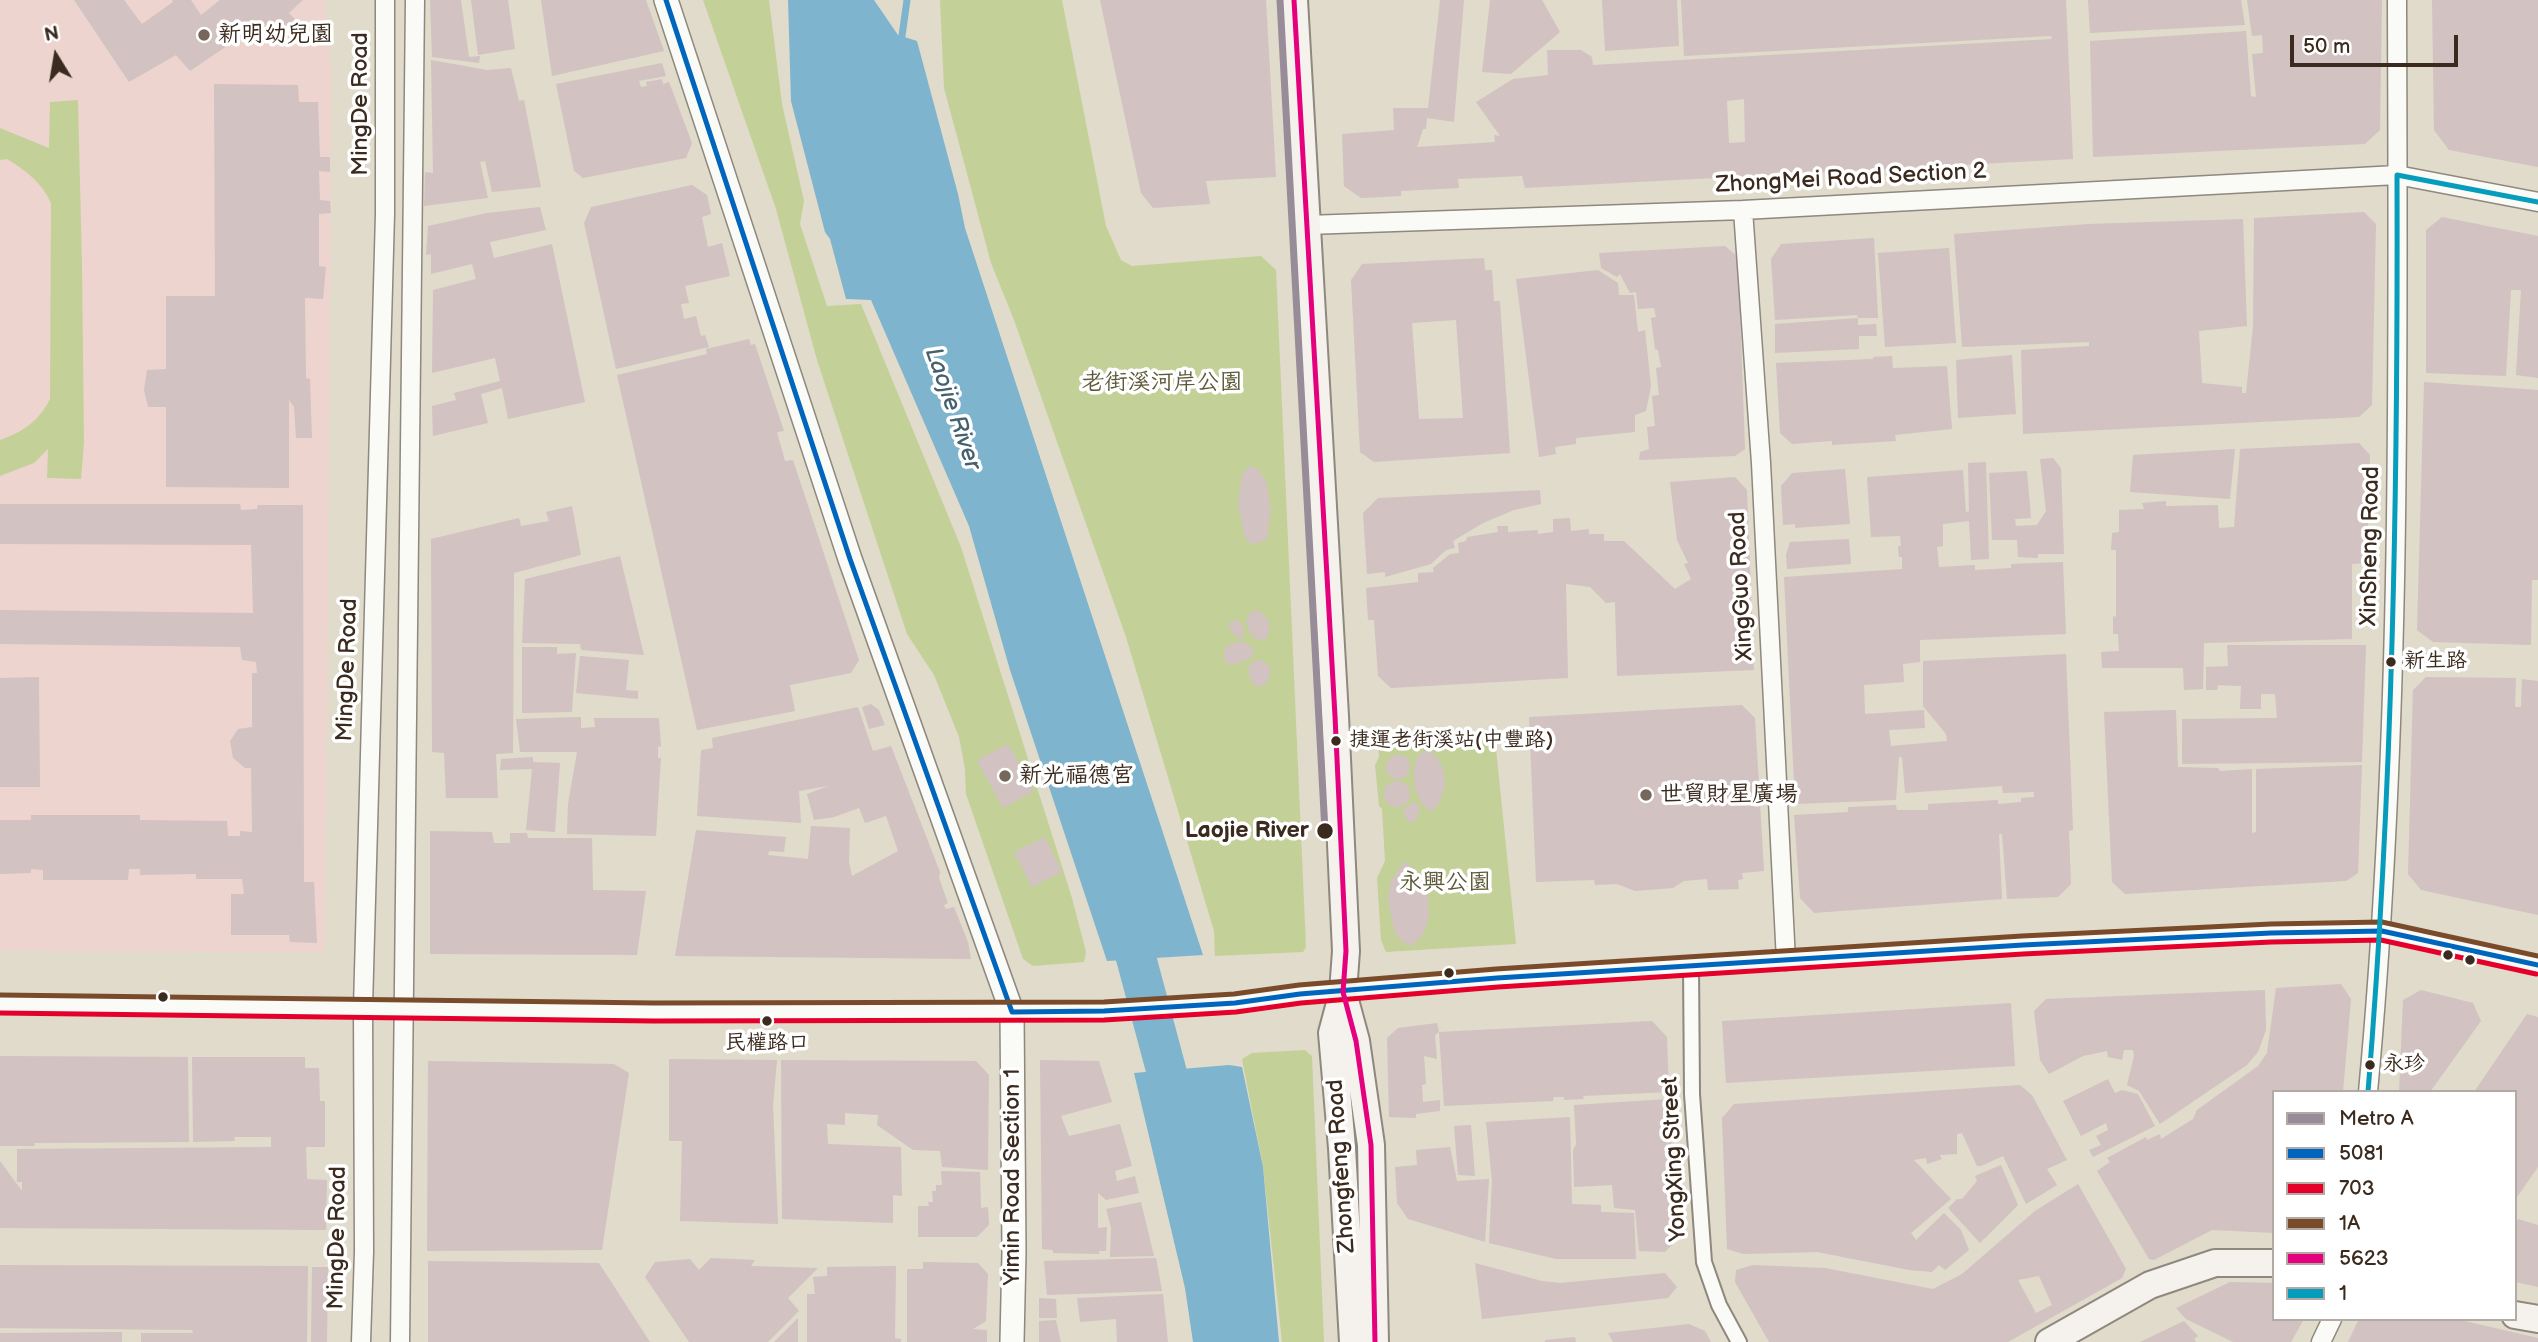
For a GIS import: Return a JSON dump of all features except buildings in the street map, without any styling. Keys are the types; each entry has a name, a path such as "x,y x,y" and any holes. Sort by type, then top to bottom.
{"main road":[{"name":"Zhongfeng Road","path":"1294,0 1336,729 1346,951 1343,992 1332,1033 1342,1148 1353,1342"},
{"name":"Zhongfeng Road","path":"1343,992 1356,1041 1371,1146 1376,1342"},
{"path":"2049,1342 2160,1281 2215,1264 2272,1263"},
{"path":"2517,1315 2538,1319"}],"street":[{"name":"MingDe Road","path":"361,1342 364,1252 363,1007 385,214 385,0"},
{"path":"400,1342 415,0"},
{"name":"Yimin Road Section 1","path":"666,0 850,559 1012,1012 1012,1342"},
{"name":"XinSheng Road","path":"2368,1090 2382,931 2394,616 2398,379 2397,0"},
{"name":"ZhongMei Road Section 2","path":"1307,225 1743,210 2397,175 2538,202"},
{"name":"XingGuo Road","path":"1743,210 1761,463 1786,961"},
{"path":"0,1004 654,1012 1104,1011 1234,1003 1300,994 1497,978 2023,945 2271,933 2382,931 2538,965"},
{"name":"YongXing Street","path":"1692,966 1692,1094 1704,1262 1719,1305 1739,1342"},
{"path":"2321,1342 2331,1321"}],"shaded area":[{"path":"0,0 325,0 332,71 325,952 0,951"}],"green space":[{"path":"703,0 769,0 782,104 804,201 800,224 827,306 861,304 961,547 1072,898 1086,952 1084,962 1033,966 1023,959 966,794 959,737 934,675 907,634 817,360 776,209"},
{"name":"老街溪河岸公園","path":"940,0 1062,0 1106,226 1121,260 1132,266 1261,256 1276,270 1306,947 1303,952 1215,956 1214,931 1126,637 1014,320 991,263 944,88"},
{"path":"78,100 84,442 81,479 47,478 48,449 34,463 0,476 0,440 30,425 50,399 51,203 43,189 27,173 7,159 0,160 0,128 49,148 50,102"},
{"name":"永興公園","path":"1495,739 1516,944 1386,952 1381,940 1377,878 1385,861 1382,809 1379,806 1375,765 1379,757 1378,746"},
{"path":"1305,1050 1312,1056 1324,1342 1282,1342 1263,1167 1242,1059 1252,1053"}],"water":[{"path":"788,0 874,0 898,35 917,41 965,228 1203,955 1107,961 1010,670 969,526 871,300 846,299 830,239 825,232 791,101"},
{"path":"1229,1065 1242,1067 1263,1167 1279,1342 1193,1342 1185,1288 1134,1073"}],"waterway":[{"path":"901,43 907,0"},
{"name":"Laojie River","path":"1123,909 1180,1122"}],"metro line":[{"name":"A","path":"1280,0 1325,831"}],"transit line":[{"name":"5081","path":"666,0 850,559 1012,1012"},
{"name":"5623","path":"1294,0 1335,716 1346,951 1343,992 1356,1041 1371,1145 1375,1342"},
{"name":"1","path":"2368,1090 2383,863 2392,634 2397,175 2538,202"},
{"name":"1A","path":"0,995 654,1003 1104,1002 1234,994 1299,985 1496,969 2022,936 2271,924 2382,922 2538,956"},
{"name":"5081","path":"1012,1012 1104,1011 1235,1003 1300,994 1497,978 2023,945 2271,933 2382,931 2538,965"},
{"name":"703","path":"0,1013 654,1021 1104,1020 1236,1012 1301,1003 1498,987 2023,954 2271,942 2381,940 2536,974"}],"place":[{"name":"新明幼兒園","path":"204,35"},
{"name":"新生路","path":"2391,662"},
{"name":"捷運老街溪站(中豐路)","path":"1336,741"},
{"name":"新光福德宮","path":"1005,776"},
{"name":"世貿財星廣場","path":"1646,795"},
{"name":"Laojie River","path":"1325,831"},
{"name":"民權路口","path":"767,1021"},
{"name":"永珍","path":"2370,1065"}]}
